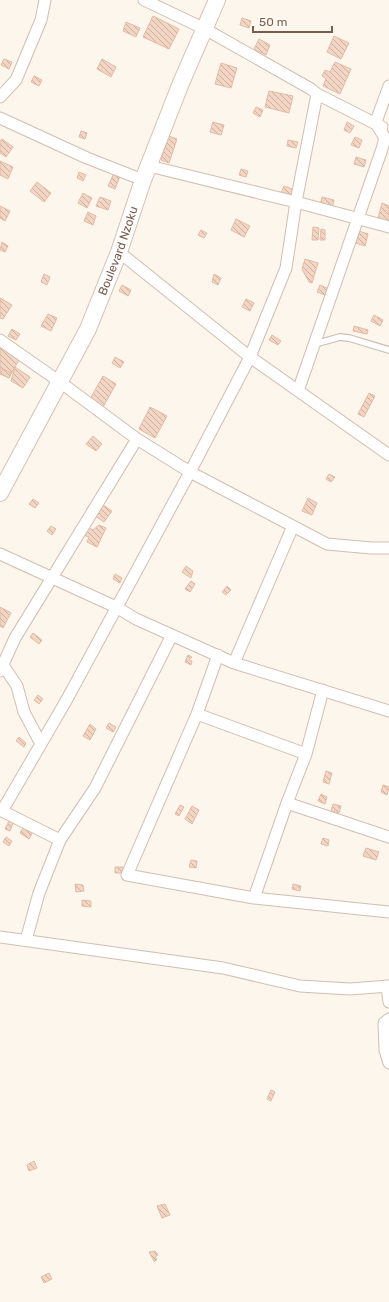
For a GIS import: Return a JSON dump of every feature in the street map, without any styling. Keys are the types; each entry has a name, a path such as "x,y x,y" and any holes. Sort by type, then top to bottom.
{"street":[{"path":"0,97 16,80 41,20 45,0"},
{"path":"144,0 205,29 311,89 317,94 389,131"},
{"name":"Boulevard Nzoku","path":"0,493 88,329 119,252 146,173 181,84 217,0"},
{"path":"298,391 385,138 377,125 377,119 389,86"},
{"path":"60,840 1,810 66,701 190,472 250,357 286,268 296,202 317,94"},
{"path":"0,118 87,158 146,173 296,202 389,227"},
{"path":"119,252 250,357 389,455"},
{"path":"0,340 137,439 190,472 326,544 389,548"},
{"path":"41,744 24,712 17,686 2,668 15,638 137,439"},
{"path":"234,663 293,526"},
{"path":"0,554 116,607 136,619 234,663 389,711"},
{"path":"26,940 39,893 60,840 96,788 172,635"},
{"path":"218,655 197,714 127,875 254,898 389,912"},
{"path":"254,898 287,803 306,754 323,690"},
{"path":"197,714 306,754"},
{"path":"287,803 389,836"},
{"path":"0,937 223,968 300,986 350,989 388,986 389,1002"},
{"path":"389,1019 384,1023 385,1050 389,1062"}],"lane":[{"path":"314,344 340,337 349,338 389,350"}],"building":[{"path":"153,16 179,29 169,49 143,37"},
{"path":"242,18 251,21 249,28 240,25"},
{"path":"126,22 140,28 136,37 123,31"},
{"path":"334,36 349,43 341,59 327,52"},
{"path":"259,39 270,45 266,55 254,49"},
{"path":"4,59 12,62 9,69 1,65"},
{"path":"102,59 116,67 111,77 97,69"},
{"path":"335,62 351,69 340,94 323,86 326,79 322,76 325,70 330,72"},
{"path":"221,63 237,68 231,88 215,84"},
{"path":"34,76 42,80 39,86 31,82"},
{"path":"269,91 293,96 289,113 265,107"},
{"path":"256,107 263,110 260,117 253,113"},
{"path":"213,122 224,125 221,135 210,132"},
{"path":"347,122 354,126 350,133 344,130"},
{"path":"81,131 87,133 85,139 79,137"},
{"path":"169,136 177,139 169,163 161,160"},
{"path":"355,137 362,140 359,148 351,145"},
{"path":"2,139 13,147 6,157 0,153 0,141"},
{"path":"288,140 298,142 296,148 287,146"},
{"path":"356,157 366,160 364,167 354,164"},
{"path":"0,161 13,167 8,179 0,175"},
{"path":"241,169 248,171 246,177 239,175"},
{"path":"115,171 121,174 115,189 108,186"},
{"path":"79,172 86,175 83,181 77,178"},
{"path":"37,182 51,193 44,202 30,191"},
{"path":"284,186 295,190 293,198 281,193"},
{"path":"83,193 92,198 87,208 78,203"},
{"path":"100,197 111,201 108,210 96,206"},
{"path":"322,197 334,200 332,209 320,206"},
{"path":"382,203 389,206 389,221 378,218"},
{"path":"0,206 10,211 5,221 0,218"},
{"path":"88,212 96,216 93,225 84,221"},
{"path":"236,219 250,226 244,237 231,230"},
{"path":"313,227 319,228 318,240 312,240"},
{"path":"321,229 325,230 325,240 320,240"},
{"path":"201,230 207,233 204,238 198,235"},
{"path":"359,231 368,234 365,246 355,243"},
{"path":"2,242 8,246 5,252 0,250"},
{"path":"305,259 318,263 312,283 309,282 302,269"},
{"path":"44,274 50,277 47,285 41,282"},
{"path":"214,274 221,278 218,285 212,282"},
{"path":"122,285 131,290 128,296 119,291"},
{"path":"320,285 329,289 327,296 317,292"},
{"path":"0,298 12,305 3,319 0,318"},
{"path":"246,299 254,303 250,311 242,307"},
{"path":"48,314 57,318 51,331 41,326"},
{"path":"374,315 383,320 380,326 371,321"},
{"path":"354,326 368,330 367,334 353,331"},
{"path":"12,329 20,334 16,340 8,336"},
{"path":"272,335 281,341 278,345 269,340"},
{"path":"0,346 20,358 9,378 0,373"},
{"path":"115,357 124,362 120,368 112,363"},
{"path":"15,367 30,377 23,388 11,381"},
{"path":"3,369 11,373 9,378 0,374"},
{"path":"103,376 116,384 103,407 90,399"},
{"path":"369,393 375,396 364,417 358,414"},
{"path":"150,407 167,416 155,438 139,429"},
{"path":"93,436 102,444 96,451 86,444"},
{"path":"329,474 335,477 331,482 326,479"},
{"path":"308,498 317,503 312,515 302,511"},
{"path":"33,499 39,503 35,508 29,504"},
{"path":"94,499 112,511 104,522 86,510"},
{"path":"99,525 106,528 97,547 87,542 89,537 83,535 87,527 93,530"},
{"path":"51,526 56,529 52,535 47,531"},
{"path":"186,566 193,571 191,578 182,572"},
{"path":"115,574 122,578 120,583 113,579"},
{"path":"191,581 195,584 190,592 185,589"},
{"path":"227,586 231,590 226,595 222,592"},
{"path":"0,607 11,613 3,628 0,626"},
{"path":"33,633 42,640 39,644 30,637"},
{"path":"188,655 192,657 189,660 192,661 191,665 185,662"},
{"path":"38,695 43,699 39,704 34,700"},
{"path":"109,723 116,727 113,732 106,728"},
{"path":"90,724 96,729 90,740 83,736"},
{"path":"19,737 26,743 24,747 16,741"},
{"path":"326,771 332,773 329,784 323,782"},
{"path":"383,785 389,787 387,795 381,792"},
{"path":"321,794 327,797 325,804 318,801"},
{"path":"333,804 341,806 339,813 331,811"},
{"path":"180,805 184,807 179,816 175,814"},
{"path":"192,806 199,810 192,824 185,819"},
{"path":"10,819 14,821 10,831 5,829"},
{"path":"25,824 34,830 29,839 20,833"},
{"path":"6,837 12,841 9,846 3,842"},
{"path":"323,838 329,840 328,846 321,844"},
{"path":"366,848 379,852 376,860 363,856"},
{"path":"191,860 197,861 196,868 189,867"},
{"path":"115,867 123,867 122,873 115,873"},
{"path":"75,884 83,885 84,891 76,892"},
{"path":"293,884 301,886 300,891 292,889"},
{"path":"82,900 91,901 91,907 82,906"},
{"path":"271,1090 275,1092 271,1101 267,1099"},
{"path":"34,1161 37,1168 29,1171 27,1165"},
{"path":"165,1204 170,1215 162,1218 157,1206"},
{"path":"155,1251 158,1255 155,1257 157,1260 154,1261 149,1252"},
{"path":"49,1273 52,1279 44,1283 41,1277"}]}
